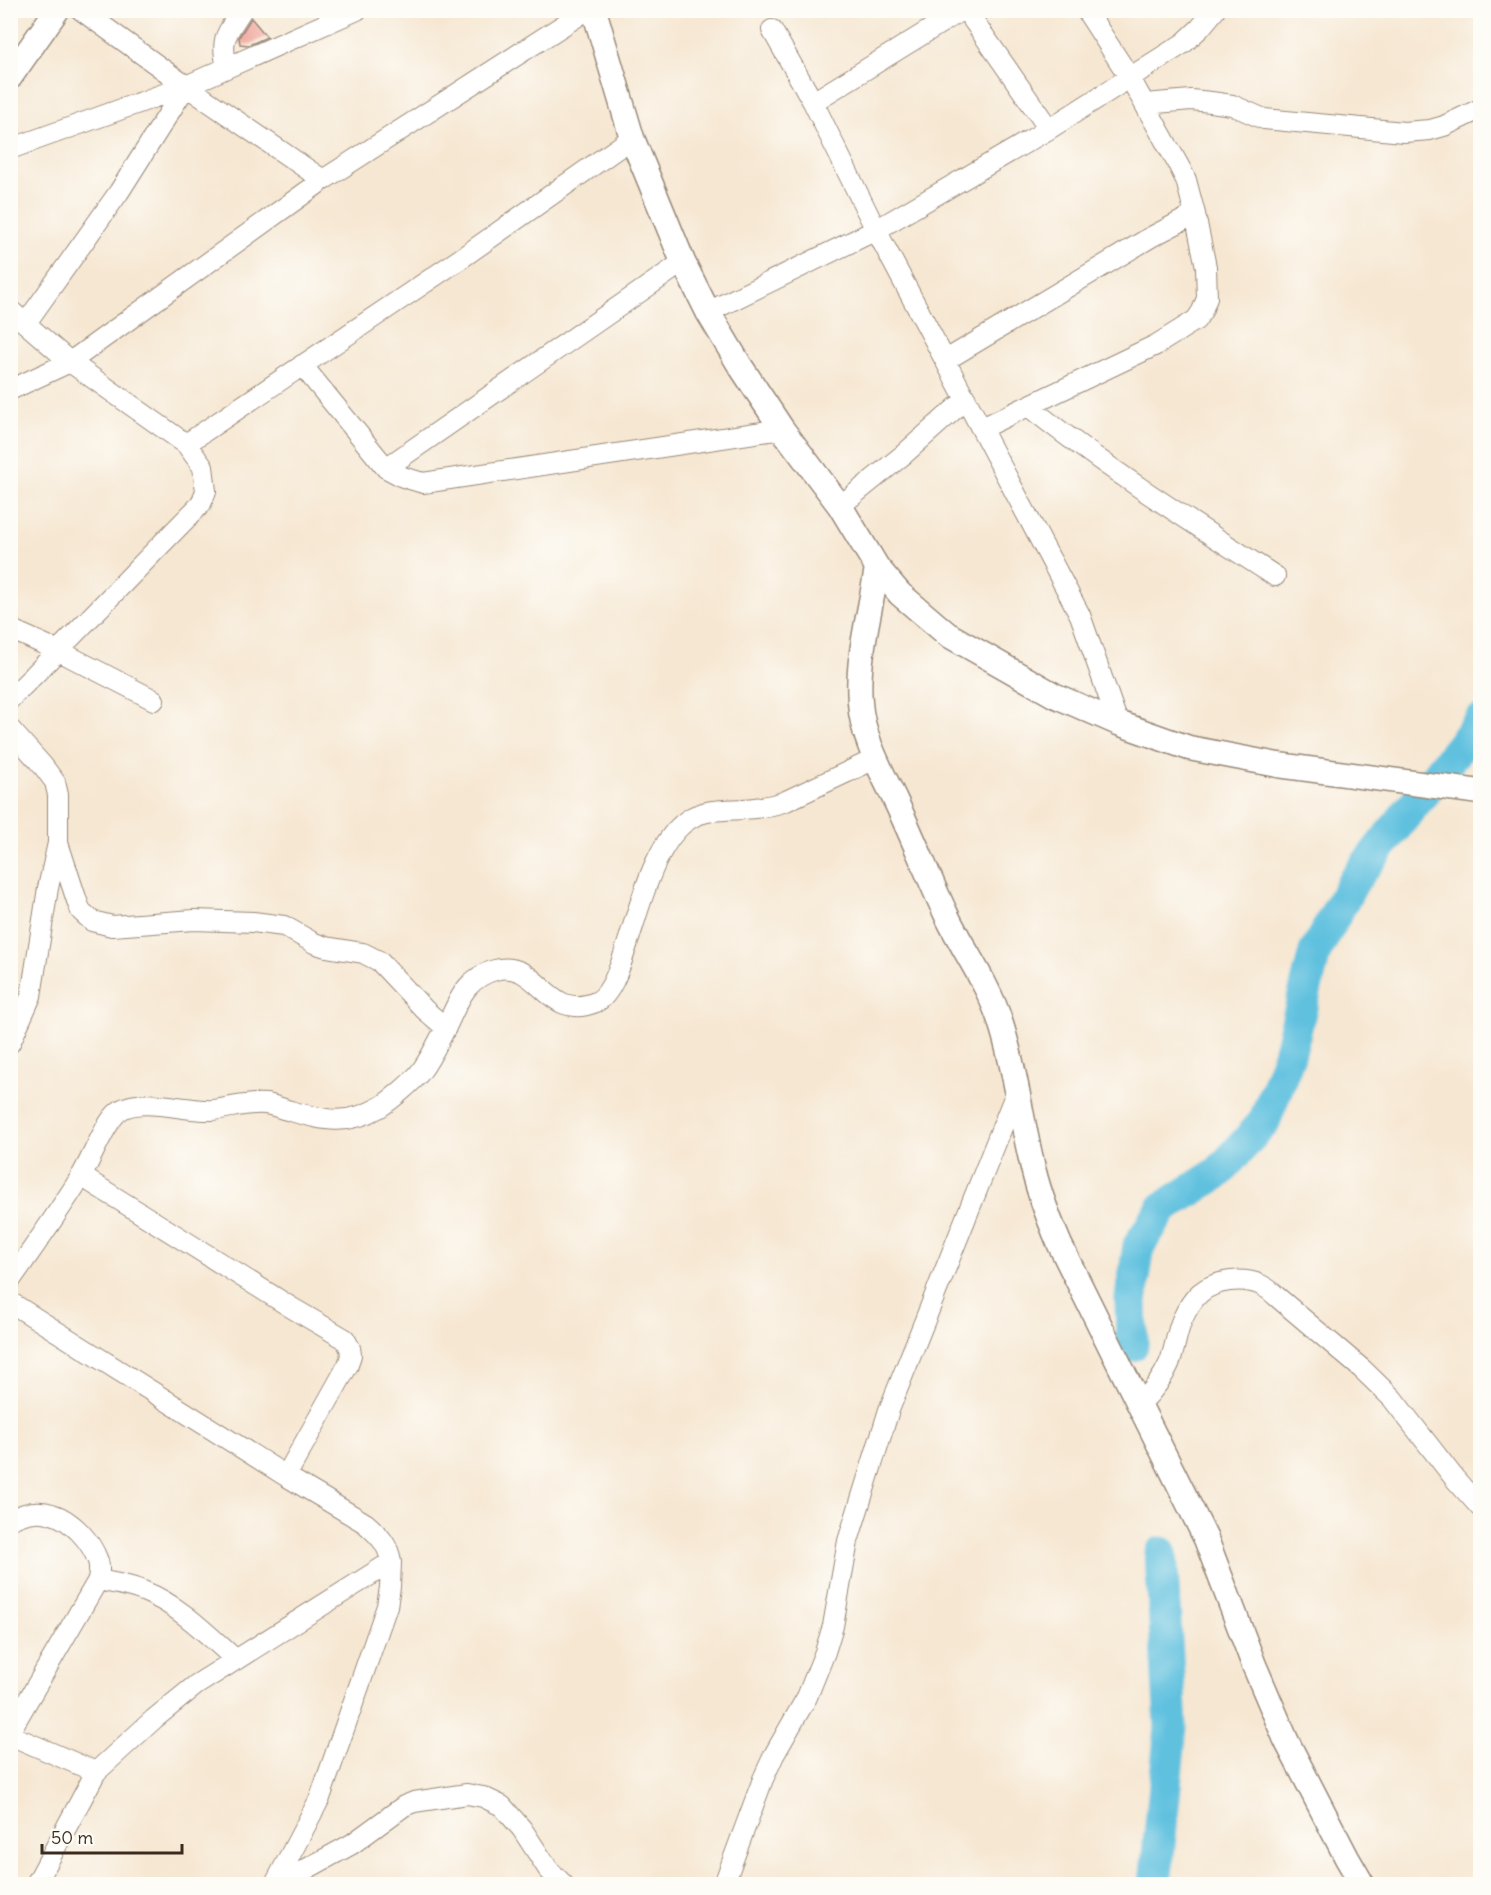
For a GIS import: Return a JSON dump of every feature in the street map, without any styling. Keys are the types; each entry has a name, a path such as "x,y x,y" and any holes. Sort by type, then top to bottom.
{"street":[{"path":"10,77 57,10"},
{"path":"81,10 186,86 323,180"},
{"path":"227,67 223,45 228,32 242,10"},
{"path":"10,149 186,86 357,10"},
{"path":"10,390 70,362 323,180 587,10"},
{"path":"594,10 632,138 683,262 708,312 782,429 840,506 878,567 900,594 947,634 1054,695 1118,723 1189,748 1278,765 1480,792"},
{"path":"813,102 964,10 1049,129"},
{"path":"982,428 1156,345 1196,320 1203,311 1207,298 1206,267 1186,180 1130,78 1086,10"},
{"path":"708,312 876,230 1049,129 1184,43 1215,10"},
{"path":"772,30 813,102 876,230 1080,615 1118,723"},
{"path":"26,323 118,192 186,86"},
{"path":"1145,104 1191,100 1211,102 1232,105 1264,119 1404,132 1430,130 1444,126 1480,109"},
{"path":"186,444 463,257 632,138"},
{"path":"946,360 1151,237 1195,214"},
{"path":"386,468 683,262"},
{"path":"10,310 70,362 186,444 203,467 206,491 201,504 10,699"},
{"path":"302,365 386,468 413,481 423,483 782,429"},
{"path":"840,506 903,455 966,399"},
{"path":"1028,405 1057,429 1169,508 1275,576"},
{"path":"878,567 859,682 861,712 875,759 945,912 1000,1021 1042,1202 1060,1245 1206,1539 1254,1665 1286,1740 1362,1884"},
{"path":"10,630 59,651 154,700"},
{"path":"10,729 51,776 58,795 58,843 46,898 31,996 10,1043"},
{"path":"10,1281 81,1176 117,1113 127,1107 148,1104 211,1110 250,1103 269,1104 322,1119 342,1121 363,1116 384,1105 420,1072 446,1028 459,998 480,976 505,969 527,974 555,1000 568,1005 585,1005 603,998 619,968 644,889 655,863 674,835 688,820 711,811 771,806 875,759"},
{"path":"58,843 81,911 92,921 112,926 194,920 253,922 284,926 315,943 363,953 379,961 425,1010 446,1028"},
{"path":"724,1884 763,1779 807,1697 825,1652 833,1626 848,1540 889,1410 1017,1090"},
{"path":"81,1176 345,1339 351,1355 348,1365 286,1476"},
{"path":"1140,1404 1153,1390 1168,1365 1183,1318 1199,1294 1210,1286 1227,1282 1255,1283 1276,1296 1362,1369 1392,1398 1455,1479 1480,1507"},
{"path":"10,1302 286,1476 365,1523 376,1532 387,1547 392,1563 387,1606 320,1798 277,1884"},
{"path":"10,1520 26,1513 54,1514 73,1526 86,1540 98,1561 98,1580 10,1733 96,1772"},
{"path":"36,1884 96,1772 154,1719 196,1685 392,1563"},
{"path":"98,1580 130,1587 154,1597 200,1627 236,1660"},
{"path":"277,1884 352,1844 404,1806 414,1802 467,1794 483,1797 502,1806 522,1829 548,1869 563,1884"}],"building":[{"path":"251,18 267,37 249,45 240,44 239,37"}],"waterway":[{"path":"1132,1345 1131,1298 1139,1245 1163,1208 1218,1173 1264,1122 1289,1055 1315,952 1354,880 1480,721"},
{"path":"1155,1884 1171,1727 1161,1553"}]}
